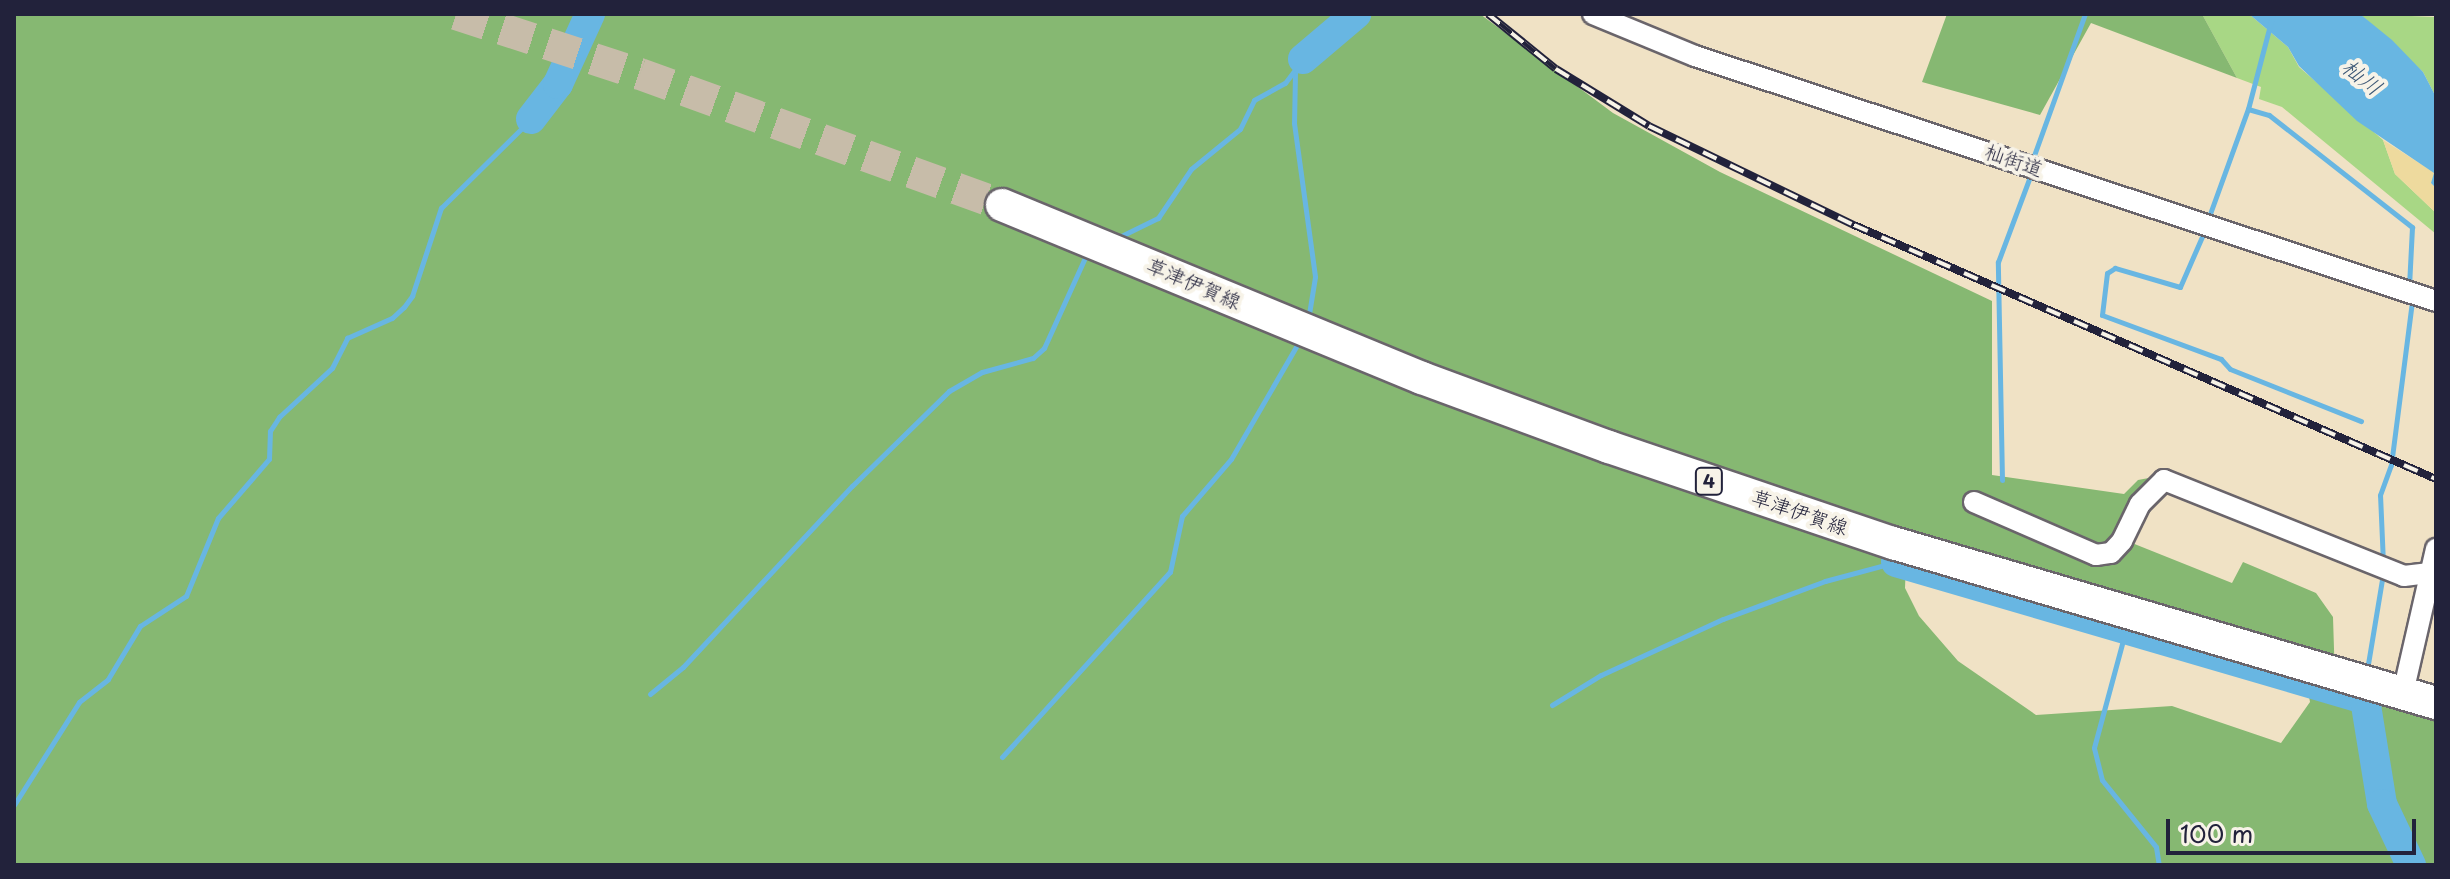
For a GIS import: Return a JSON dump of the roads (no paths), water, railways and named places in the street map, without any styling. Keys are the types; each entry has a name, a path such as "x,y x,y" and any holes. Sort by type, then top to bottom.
{"main road":[{"name":"草津伊賀線","path":"1002,205 1422,378 1609,447 1893,543 2436,703"}],"street":[{"name":"杣街道","path":"1593,14 1695,56 2436,301"},
{"path":"1974,502 2096,555 2116,547 2140,504 2164,480 2223,499 2404,576 2430,573"},
{"path":"2403,693 2436,549"}],"water":[{"name":"杣川","path":"2249,14 2360,14 2392,40 2423,72 2436,97 2436,188 2431,183 2434,173 2357,121 2299,66 2288,47"}],"waterway":[{"path":"531,119 558,84 590,14"},
{"path":"1303,59 1356,14"},
{"path":"2032,161 2085,14"},
{"path":"2207,222 2248,109 2273,14"},
{"path":"1117,238 1158,218 1191,169 1240,129 1254,100 1285,83 1303,59"},
{"path":"1295,73 1294,123 1315,277 1308,320"},
{"path":"2248,109 2269,115 2412,227 2409,287"},
{"path":"14,805 79,702 108,679 140,626 186,596 218,518 269,459 270,431 279,417 332,368 347,338 392,318 404,307 412,296 441,208 531,119"},
{"path":"2002,480 1998,262 2032,171"},
{"path":"2204,232 2180,287 2115,268 2107,273 2102,315 2221,359 2230,369 2361,421"},
{"path":"650,694 683,667 852,486 949,391 982,372 1033,358 1044,348 1087,253"},
{"path":"2383,563 2380,495 2391,465 2412,301"},
{"path":"1002,757 1170,572 1182,516 1231,459 1300,340"},
{"path":"1552,705 1601,675 1723,619 1825,581 1896,562"},
{"path":"1896,562 2365,699 2382,804 2411,865"},
{"path":"2367,670 2383,573"},
{"path":"2126,629 2094,748 2102,780 2156,847 2159,865"}],"tunnel":[{"path":"456,14 640,74 1002,205"}],"railway":[{"path":"1488,14 1556,69 1649,126 1854,225 2436,479"}]}
